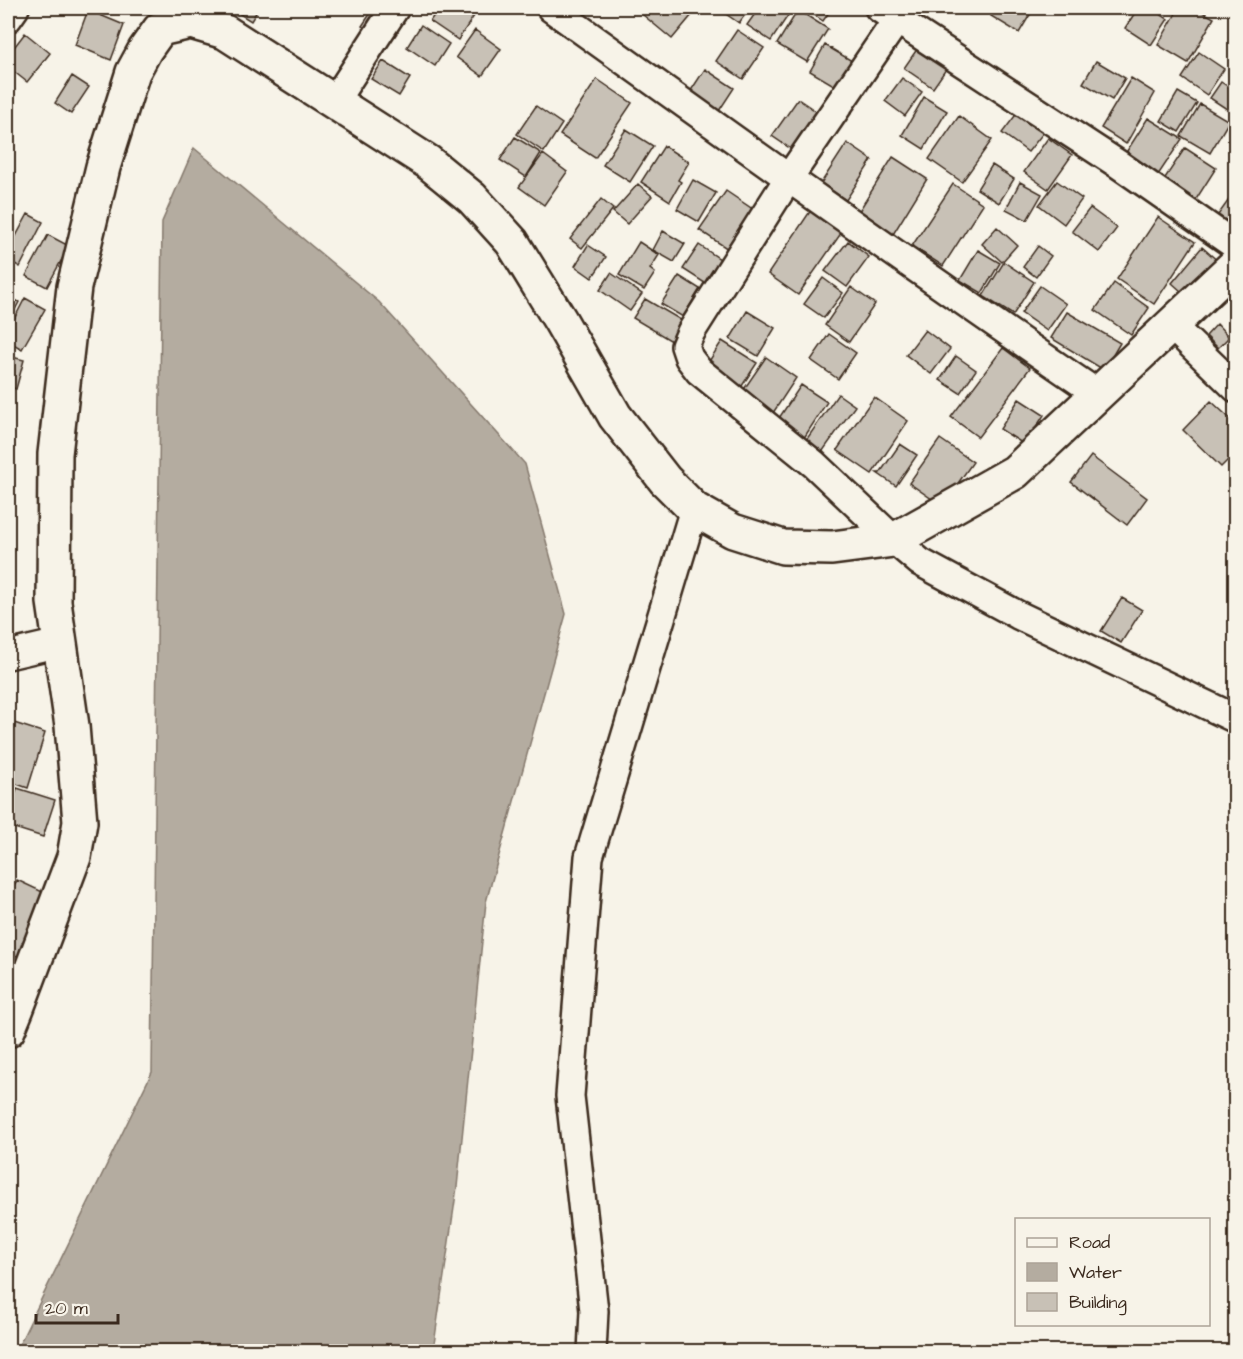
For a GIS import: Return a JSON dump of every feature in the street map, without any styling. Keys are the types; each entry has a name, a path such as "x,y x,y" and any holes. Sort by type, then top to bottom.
{"main road":[{"path":"8,1030 74,857 80,822 72,726 54,602 55,454 74,287 103,167 133,72 160,29 182,15 225,32 428,162 472,198 512,242 615,416 665,480 694,509 733,531 783,547 832,548 894,540 1015,472 1236,264"}],"street":[{"path":"8,18 15,8"},
{"path":"334,102 395,8"},
{"path":"551,8 788,179 1098,394"},
{"path":"1236,246 894,12 691,332 685,346 689,358 699,371 814,464 920,562 1018,615 1236,719"},
{"path":"1171,325 1236,388"},
{"path":"592,1352 594,1311 570,1096 589,857 694,509"},
{"path":"8,655 59,643"}],"water":[{"path":"194,148 379,302 525,464 566,614 486,902 457,1187 433,1351 16,1351 152,1072 162,222"}],"building":[{"path":"230,8 259,8 251,21"},
{"path":"374,8 392,8 374,34 362,26"},
{"path":"439,8 468,8 476,13 458,40 430,21"},
{"path":"649,8 683,8 692,15 672,39 643,15"},
{"path":"717,8 750,8 739,23"},
{"path":"759,8 793,8 771,41 747,25"},
{"path":"804,8 832,8 823,21"},
{"path":"996,8 1034,8 1019,33 991,16"},
{"path":"1138,8 1151,8 1168,19 1151,45 1125,28"},
{"path":"1179,8 1195,8 1214,18 1188,63 1158,45"},
{"path":"88,10 124,25 111,60 75,45"},
{"path":"798,10 828,29 807,62 777,44"},
{"path":"421,25 449,44 435,66 407,47"},
{"path":"475,30 501,49 482,76 456,57"},
{"path":"737,30 764,48 743,79 716,61"},
{"path":"25,33 50,53 27,82 8,67 8,55"},
{"path":"922,42 951,62 933,88 904,68"},
{"path":"825,45 852,61 837,87 810,71"},
{"path":"1199,52 1224,69 1207,95 1182,78"},
{"path":"383,61 410,78 399,96 371,79"},
{"path":"1096,61 1125,78 1112,100 1083,83"},
{"path":"705,69 734,88 717,114 688,95"},
{"path":"72,76 89,87 71,114 55,103"},
{"path":"902,78 922,92 905,116 885,101"},
{"path":"1131,78 1155,93 1126,144 1101,128"},
{"path":"597,79 632,103 595,158 560,135"},
{"path":"1221,82 1236,92 1236,115 1210,98"},
{"path":"1178,92 1197,103 1179,132 1161,121"},
{"path":"924,97 947,111 924,149 902,135"},
{"path":"798,99 820,114 794,151 772,136"},
{"path":"1200,104 1229,121 1210,153 1181,136"},
{"path":"536,106 562,124 544,152 517,134"},
{"path":"1018,112 1044,132 1028,152 1002,133"},
{"path":"959,116 992,140 962,182 929,159"},
{"path":"1148,118 1182,139 1158,175 1125,154"},
{"path":"626,129 653,146 630,182 603,165"},
{"path":"515,137 541,153 526,177 500,160"},
{"path":"1048,138 1072,155 1048,189 1024,172"},
{"path":"847,143 872,160 846,200 821,183"},
{"path":"664,146 689,162 678,180 681,182 670,201 641,182"},
{"path":"1185,148 1216,168 1195,201 1163,181"},
{"path":"543,154 567,172 544,205 519,187"},
{"path":"893,157 927,179 892,236 857,214"},
{"path":"992,165 1014,179 999,203 977,189"},
{"path":"693,180 716,193 699,222 677,209"},
{"path":"1057,181 1082,199 1064,224 1039,205"},
{"path":"1020,182 1042,194 1027,220 1006,209"},
{"path":"638,184 652,196 627,224 613,212"},
{"path":"953,184 983,204 943,266 912,246"},
{"path":"1236,190 1236,227 1218,215"},
{"path":"726,191 754,210 728,249 699,230"},
{"path":"601,199 613,209 582,248 570,239"},
{"path":"1090,208 1117,228 1099,252 1072,231"},
{"path":"811,210 842,232 798,295 768,274"},
{"path":"28,214 43,222 20,267 8,260 8,236 9,233 16,236"},
{"path":"1158,217 1195,242 1154,304 1117,279"},
{"path":"997,227 1017,245 1002,262 982,244"},
{"path":"663,231 685,244 674,262 653,250"},
{"path":"48,235 69,246 47,287 26,276"},
{"path":"848,241 869,257 847,287 825,271"},
{"path":"639,242 659,255 650,269 655,273 644,290 619,275"},
{"path":"588,245 606,257 592,278 575,266"},
{"path":"699,245 729,265 714,289 683,269"},
{"path":"1038,246 1051,256 1036,277 1023,267"},
{"path":"1202,247 1220,263 1190,299 1172,283"},
{"path":"978,250 1000,263 982,293 960,280"},
{"path":"1004,262 1034,282 1013,315 983,296"},
{"path":"611,273 642,294 630,311 600,290"},
{"path":"679,276 700,289 683,317 661,304"},
{"path":"823,278 843,293 824,318 804,304"},
{"path":"1114,283 1149,308 1131,335 1095,310"},
{"path":"1040,286 1066,304 1047,331 1021,313"},
{"path":"851,287 875,304 849,342 825,325"},
{"path":"8,296 19,302 8,323"},
{"path":"25,298 45,309 22,349 8,341 8,331"},
{"path":"645,299 686,323 675,343 633,318"},
{"path":"747,311 775,328 758,356 730,339"},
{"path":"1067,312 1120,343 1104,370 1051,338"},
{"path":"1217,324 1229,337 1218,348 1206,336"},
{"path":"925,330 950,349 931,374 906,355"},
{"path":"829,334 856,353 838,379 811,360"},
{"path":"722,341 757,363 738,392 704,369"},
{"path":"1003,348 1030,368 978,437 951,417"},
{"path":"8,356 24,360 16,389 8,386"},
{"path":"956,356 976,370 960,393 940,380"},
{"path":"766,357 796,378 771,416 740,395"},
{"path":"801,385 827,402 802,441 775,424"},
{"path":"838,394 855,406 820,455 804,443"},
{"path":"874,397 908,421 872,474 837,450"},
{"path":"1019,399 1044,415 1025,445 1000,429"},
{"path":"1211,401 1236,424 1236,452 1221,467 1183,430"},
{"path":"940,439 973,462 942,506 909,483"},
{"path":"900,444 917,455 896,486 877,473 880,473"},
{"path":"1091,456 1147,498 1127,525 1071,482"},
{"path":"1122,598 1142,610 1121,643 1101,631"},
{"path":"8,721 45,733 28,788 8,781"},
{"path":"17,788 55,800 43,837 8,826 8,818"},
{"path":"17,880 49,895 19,957 8,952 8,899"}]}
